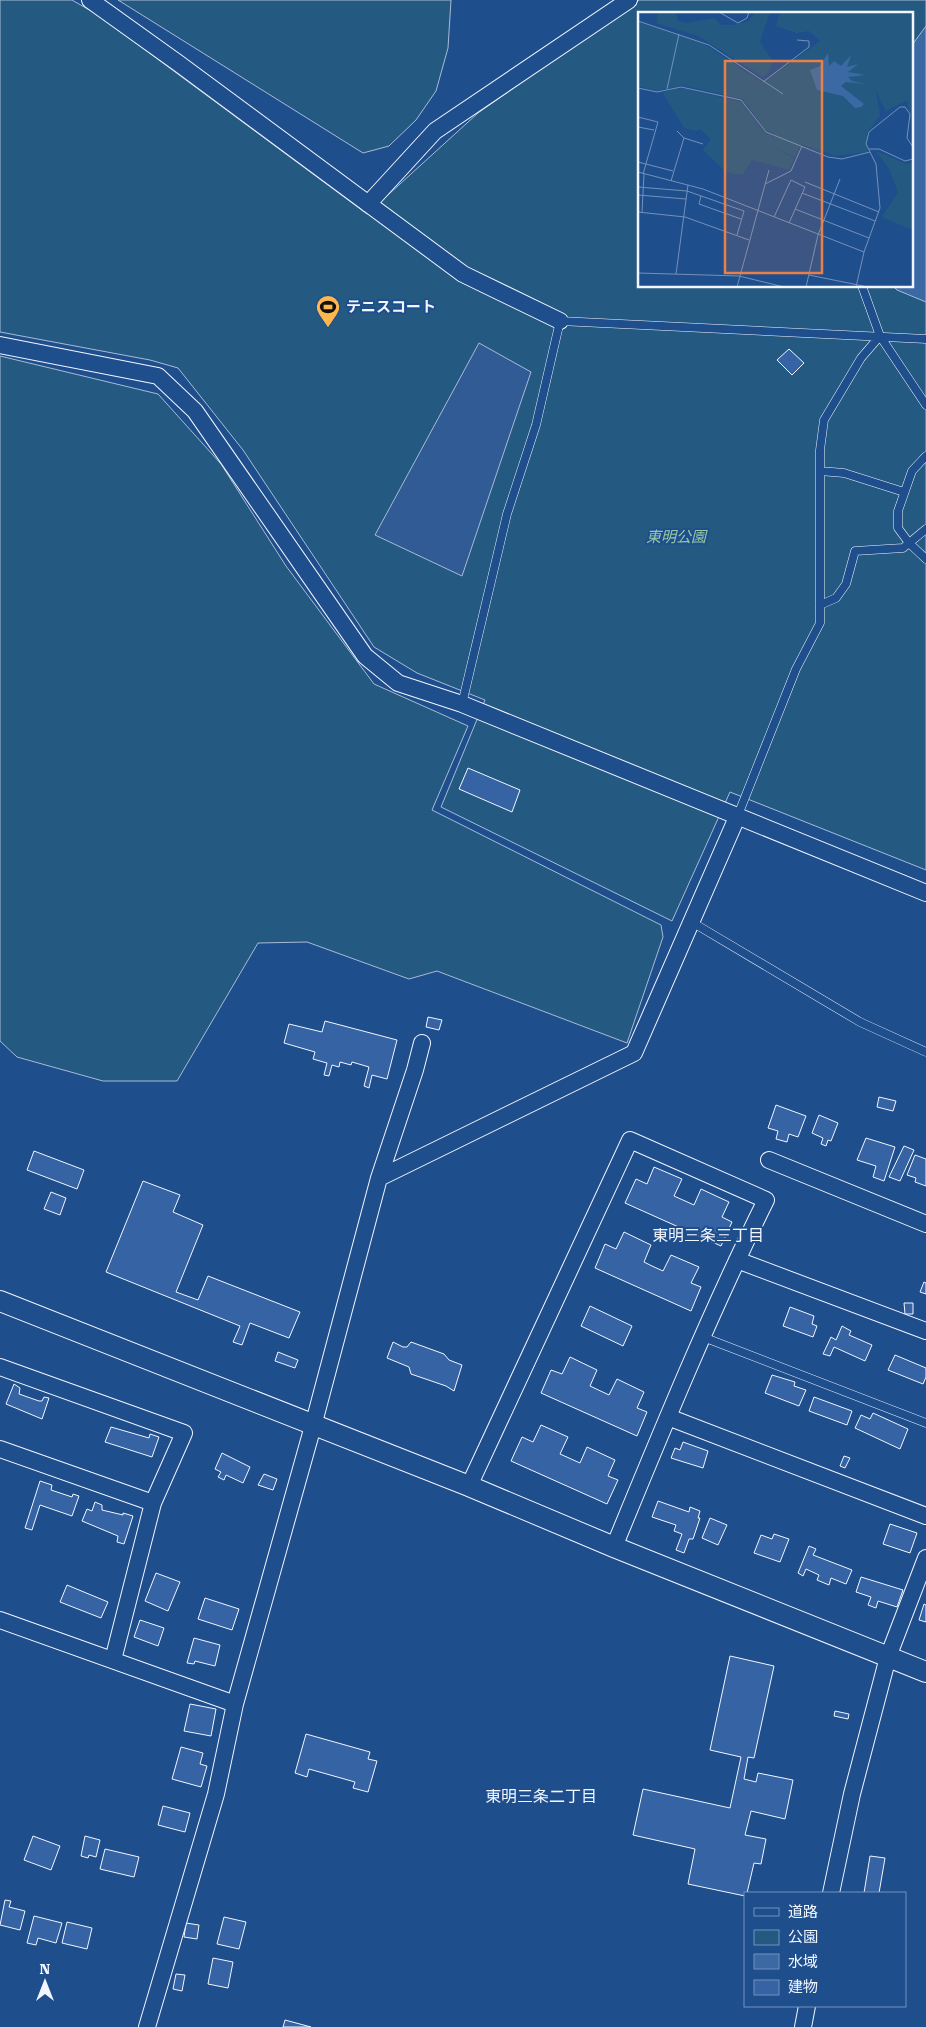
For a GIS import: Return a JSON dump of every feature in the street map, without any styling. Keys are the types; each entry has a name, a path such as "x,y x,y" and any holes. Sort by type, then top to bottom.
{"street":[{"path":"90,0 463,274 560,321"},
{"path":"368,204 435,131 629,0"},
{"path":"0,345 158,376 195,411 365,656 398,683 462,704 926,893"},
{"path":"378,1178 634,1053 738,815"},
{"path":"147,2027 216,1794 234,1704 313,1426 378,1178 415,1070 422,1042"},
{"path":"469,1486 630,1140 766,1200 736,1260 614,1547"},
{"path":"769,1160 926,1224"},
{"path":"736,1260 926,1331"},
{"path":"0,1301 469,1486 614,1547 926,1672"},
{"path":"0,1367 184,1433 153,1503 114,1660"},
{"path":"668,1417 926,1516"},
{"path":"0,1449 153,1503"},
{"path":"831,1892 852,1794 888,1657 921,1585 926,1558"},
{"path":"0,1620 234,1704"},
{"path":"803,2027 807,2007"}],"lane":[{"path":"863,288 880,336 926,405"},
{"path":"462,704 507,514 536,425 560,321 926,338"},
{"path":"738,815 796,669 820,623 820,450 824,420 861,358 880,336"},
{"path":"926,456 912,471 898,511 898,528 909,543 926,559"},
{"path":"820,471 844,472 904,492"},
{"path":"820,605 836,598 846,584 855,550 903,548 926,529"},
{"path":"690,922 860,1022 926,1052"},
{"path":"703,1337 926,1423"}],"green space":[{"name":"東明公園","path":"0,0 72,0 98,15 367,214 478,113 639,0 926,0 926,870 730,792 672,921 441,807 485,700 417,673 374,647 243,450 178,368 150,360 0,332"},
{"path":"118,0 451,0 448,48 436,91 416,120 389,146 363,153"},
{"path":"0,356 158,394 221,464 286,566 374,684 468,726 432,810 661,925 663,937 627,1043 437,971 409,979 307,942 258,943 177,1081 103,1081 17,1057 0,1041"}],"shaded area":[{"path":"479,343 531,372 462,576 375,535"}],"water":[{"path":"926,26 926,302 895,288 914,288 914,42"}],"building":[{"path":"789,349 804,363 792,375 777,360"},
{"path":"468,768 520,790 512,812 459,789"},
{"path":"428,1017 442,1020 439,1030 426,1027"},
{"path":"325,1021 397,1040 387,1079 372,1075 369,1088 364,1086 369,1067 352,1062 351,1065 340,1062 339,1067 332,1065 329,1076 324,1075 327,1063 313,1059 315,1052 284,1043 289,1024 322,1032"},
{"path":"879,1097 896,1101 893,1111 877,1107"},
{"path":"776,1105 806,1116 798,1137 789,1134 787,1142 776,1139 778,1131 768,1128"},
{"path":"819,1115 838,1123 831,1141 828,1140 826,1146 821,1144 823,1138 812,1133"},
{"path":"866,1138 895,1147 884,1181 873,1177 876,1166 857,1160"},
{"path":"904,1146 914,1150 900,1181 889,1177"},
{"path":"34,1151 84,1170 77,1189 27,1170"},
{"path":"915,1155 926,1159 926,1186 915,1182 916,1178 907,1175"},
{"path":"654,1167 682,1179 674,1196 694,1205 701,1189 729,1202 722,1217 732,1222 721,1246 625,1203 636,1179 647,1184"},
{"path":"143,1181 180,1195 173,1212 203,1225 176,1292 198,1300 208,1276 300,1312 289,1338 250,1323 242,1345 233,1342 240,1326 106,1272"},
{"path":"51,1192 66,1198 60,1215 44,1209"},
{"path":"624,1232 651,1245 644,1262 652,1266 663,1271 671,1255 699,1267 691,1283 701,1287 691,1311 595,1268 605,1244 616,1249"},
{"path":"924,1282 926,1283 926,1294 920,1292"},
{"path":"904,1303 913,1303 913,1314 905,1314"},
{"path":"590,1306 632,1326 623,1346 581,1326"},
{"path":"790,1307 814,1316 812,1324 817,1326 813,1337 783,1326"},
{"path":"842,1326 851,1331 849,1335 872,1345 865,1361 834,1347 830,1356 823,1354 831,1337 836,1340"},
{"path":"393,1342 407,1347 411,1342 444,1354 449,1360 462,1365 454,1391 446,1386 411,1374 409,1367 387,1358"},
{"path":"278,1352 298,1360 295,1368 275,1361"},
{"path":"895,1355 926,1368 926,1377 923,1384 888,1370"},
{"path":"570,1357 597,1370 590,1386 609,1395 617,1379 644,1392 637,1408 647,1412 637,1436 541,1393 551,1370 562,1374"},
{"path":"772,1375 795,1382 794,1386 806,1390 799,1406 765,1393"},
{"path":"14,1384 20,1388 19,1394 39,1401 42,1401 44,1397 49,1398 42,1419 6,1404"},
{"path":"814,1397 852,1411 847,1425 809,1411"},
{"path":"873,1413 908,1429 900,1449 855,1428 861,1415 870,1419"},
{"path":"541,1425 568,1437 560,1454 580,1463 587,1447 615,1460 608,1476 618,1480 607,1504 511,1461 522,1437 533,1442"},
{"path":"111,1427 149,1438 150,1434 159,1437 152,1457 105,1442"},
{"path":"683,1442 708,1451 703,1468 671,1458 675,1448 680,1450"},
{"path":"222,1453 250,1467 243,1483 226,1475 224,1480 218,1477 221,1472 215,1469"},
{"path":"844,1456 850,1458 845,1468 840,1466"},
{"path":"264,1474 277,1479 273,1490 258,1485"},
{"path":"40,1481 52,1485 51,1490 72,1497 73,1494 79,1496 72,1516 40,1505 32,1530 25,1528"},
{"path":"658,1501 689,1512 690,1507 700,1511 698,1518 700,1518 693,1539 689,1539 684,1553 676,1550 682,1534 674,1531 676,1525 652,1517"},
{"path":"95,1502 102,1505 102,1510 133,1516 124,1544 117,1542 118,1536 82,1521 87,1509 92,1511"},
{"path":"710,1518 727,1525 718,1545 702,1538"},
{"path":"890,1524 917,1533 910,1553 883,1544"},
{"path":"774,1534 789,1539 780,1562 754,1553 761,1535 772,1539"},
{"path":"809,1546 816,1549 813,1555 852,1570 846,1584 831,1578 829,1585 817,1580 819,1575 806,1569 803,1576 798,1573"},
{"path":"156,1573 180,1582 168,1611 145,1601"},
{"path":"861,1577 903,1590 897,1607 878,1601 876,1608 868,1605 871,1597 856,1592"},
{"path":"67,1585 108,1602 101,1618 60,1602"},
{"path":"205,1598 239,1609 232,1630 198,1619"},
{"path":"924,1604 926,1605 926,1622 919,1620"},
{"path":"140,1620 164,1628 158,1646 134,1637"},
{"path":"194,1638 220,1645 215,1666 195,1661 194,1664 187,1663"},
{"path":"730,1656 774,1666 754,1758 748,1757 744,1779 756,1782 758,1773 793,1780 785,1819 751,1811 745,1835 766,1839 761,1864 754,1863 747,1892 744,1892 744,1896 688,1884 695,1849 633,1835 643,1789 730,1808 741,1757 710,1750"},
{"path":"190,1704 216,1709 211,1736 184,1731"},
{"path":"835,1711 849,1714 848,1719 834,1716"},
{"path":"306,1734 370,1752 368,1759 377,1761 368,1792 353,1788 355,1782 309,1769 307,1777 295,1773"},
{"path":"181,1747 203,1753 200,1764 207,1766 201,1787 172,1779"},
{"path":"163,1806 190,1813 185,1832 158,1825"},
{"path":"33,1836 60,1846 51,1870 24,1860"},
{"path":"85,1836 100,1840 96,1857 89,1855 88,1858 81,1856"},
{"path":"105,1849 139,1857 134,1877 100,1869"},
{"path":"870,1856 885,1858 879,1892 864,1892"},
{"path":"5,1900 11,1901 9,1907 25,1911 20,1930 0,1925"},
{"path":"34,1916 62,1923 56,1943 38,1938 36,1945 27,1943"},
{"path":"224,1917 246,1922 239,1949 217,1944"},
{"path":"67,1922 92,1928 87,1949 62,1943"},
{"path":"186,1923 199,1925 197,1939 184,1937"},
{"path":"213,1958 233,1962 228,1988 208,1984"},
{"path":"176,1974 185,1975 182,1991 173,1989"},
{"path":"285,2020 311,2027 283,2027"}],"place":[{"name":"テニスコート","path":"328,328"}],"district":[{"name":"東明三条三丁目","path":"708,1235"},
{"name":"東明三条二丁目","path":"541,1796"}]}
